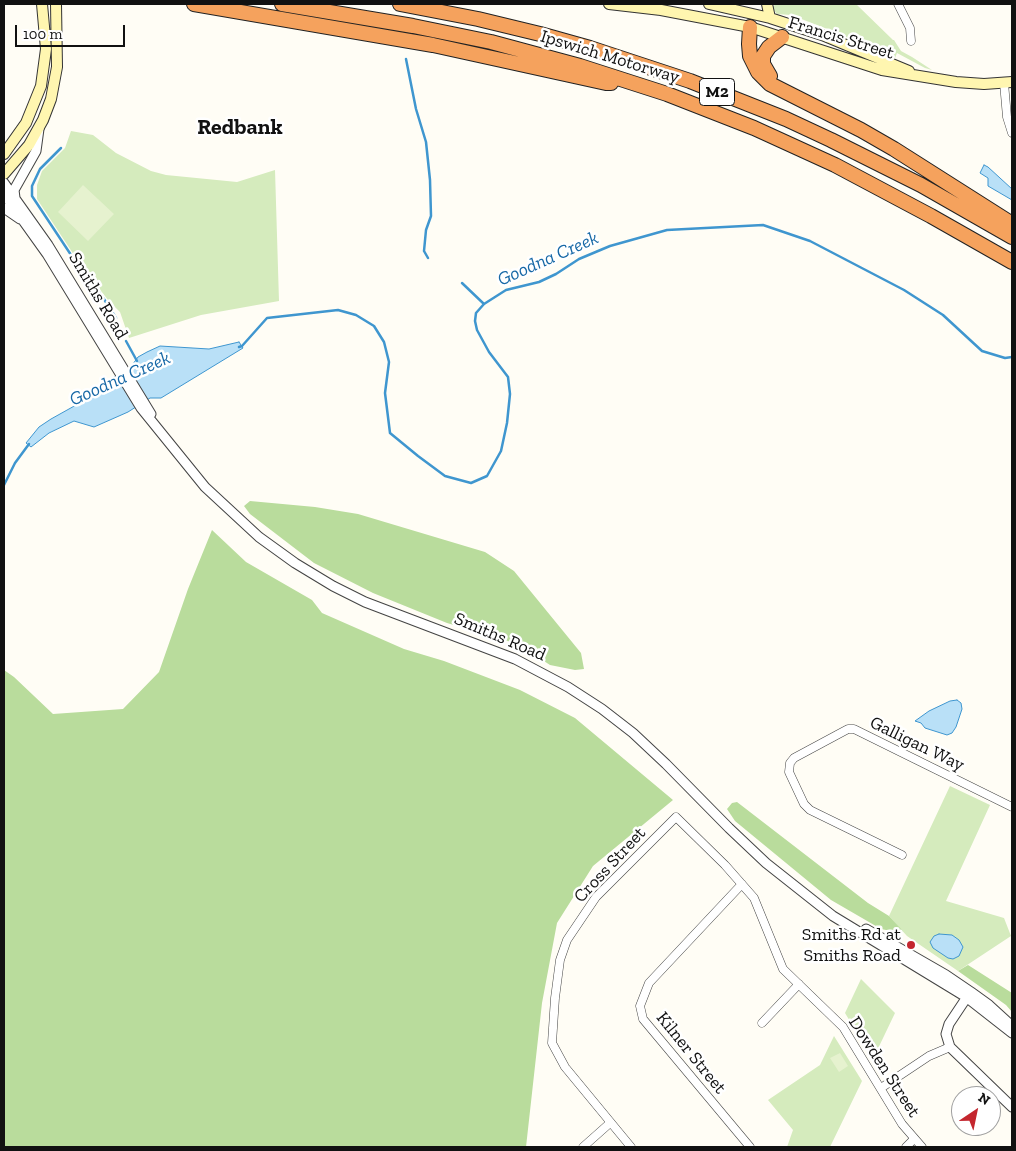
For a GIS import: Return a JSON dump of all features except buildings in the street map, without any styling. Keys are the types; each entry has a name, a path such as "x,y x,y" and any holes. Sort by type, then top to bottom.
{"highway":[{"path":"194,4 433,45 606,83 626,80"},
{"name":"Ipswich Motorway","path":"282,4 456,34 554,58 626,80 720,114 811,154 883,190 1012,262"},
{"name":"Ipswich Motorway","path":"400,4 478,19 540,34 590,48 690,81 786,119 854,151 921,185 1012,237"},
{"path":"750,12 749,50 758,72 775,87 894,149 1012,224"},
{"path":"782,36 766,50 763,56 763,64 773,79 802,100"}],"main road":[{"path":"4,154 26,123 41,86 46,49 42,4"},
{"path":"4,174 24,153 39,129 51,99 57,67 56,4"},
{"name":"Francis Street","path":"609,4 674,12 750,12 782,36 866,66 956,82 1008,83"},
{"name":"Francis Street","path":"711,4 770,18 822,36 917,74"},
{"path":"767,4 770,18"}],"street":[{"path":"898,4 910,28 911,41"},
{"path":"1008,83 1008,117 1012,133"},
{"path":"15,198 14,190 36,151 39,129"},
{"name":"Smiths Road","path":"4,183 48,245 118,367"},
{"name":"Smiths Road","path":"4,194 47,254 143,406 178,456 222,503 259,537 295,563 333,586 365,602 515,659 568,687 602,708 633,733 666,764 760,857 833,916 969,994 1012,1026"},
{"path":"4,208 26,224"},
{"name":"Galligan Way","path":"902,855 810,810 804,804 789,772 790,763 794,758 848,729 854,729 1012,807"},
{"name":"Dowden Street","path":"676,817 725,865 754,898 783,968 843,1027 914,1139 922,1147"},
{"name":"Cross Street","path":"631,1147 565,1067 552,1043 560,960 567,940 596,897 676,817"},
{"name":"Kilner Street","path":"742,884 649,983 640,1006 643,1019 750,1147"},
{"path":"762,1023 799,984"},
{"path":"969,994 950,1024 946,1034 950,1047 1012,1107"},
{"name":"Smiths Road","path":"969,994 1012,1034"},
{"path":"881,1088 929,1056 950,1047"},
{"path":"583,1147 610,1123"},
{"path":"906,1147 914,1139"}],"green space":[{"path":"774,4 856,4 894,40 901,51 932,70 897,53 895,58 791,15 777,14 771,7"},
{"path":"71,131 93,135 116,153 151,171 166,175 237,182 275,170 279,301 201,315 129,338 120,312 108,300 78,261 37,199 37,185 42,171 65,148"},
{"path":"83,185 114,214 88,241 58,212"},
{"path":"250,501 315,507 358,514 485,552 514,571 581,653 584,669 575,670 550,665 518,644 447,623 373,593 314,563 250,514 244,506"},
{"path":"212,530 246,562 312,600 322,613 404,649 444,661 520,690 575,718 673,800 593,866 557,923 542,1003 526,1147 4,1147 4,670 53,714 123,709 159,672 188,589"},
{"path":"950,786 990,805 946,901 1004,918 1011,936 958,971 907,936 889,916"},
{"path":"737,802 868,903 889,916 903,931 901,933 881,929 831,900 735,821 727,809 732,803"},
{"path":"968,965 1012,993 1012,1012 1006,1005 958,971"},
{"path":"861,979 895,1013 873,1059 845,1013"},
{"path":"834,1036 862,1081 830,1147 787,1147 793,1130 768,1100 820,1065"},
{"path":"840,1053 848,1066 839,1072 830,1058"}],"water":[{"path":"984,165 1012,189 1012,200 988,186 988,178 980,173"},
{"path":"239,342 243,348 161,398 150,398 128,412 94,427 74,421 49,433 31,447 26,443 39,427 94,395 100,383 130,368 138,357 147,352 160,346 209,349"},
{"path":"957,700 961,703 962,709 952,733 947,735 925,728 921,723 915,721 929,711 950,701"},
{"path":"939,934 952,935 959,940 963,947 959,956 953,959 948,958 933,948 930,942 934,936"}],"waterway":[{"path":"406,59 416,109 426,142 431,216 426,230 424,251 428,258"},
{"path":"61,148 40,169 32,186 32,196 79,267 102,296 116,318"},
{"name":"Goodna Creek","path":"239,347 267,318 338,310 356,315 374,326 384,342 389,362 385,393 390,433 445,476 471,483 487,476 501,451 507,423 510,394 508,377 489,352 477,330 476,313 484,304 506,290 539,282 556,274 579,259 610,246 667,230 763,225 810,241 904,290 943,315 982,351 1005,358 1012,357"},
{"path":"462,283 484,304"},
{"path":"126,341 137,361"},
{"name":"Goodna Creek","path":"4,485 15,463 29,444"}],"place":[{"name":"Smiths Rd at Smiths Road","path":"911,945"}],"district":[{"name":"Redbank","path":"240,128"}]}
